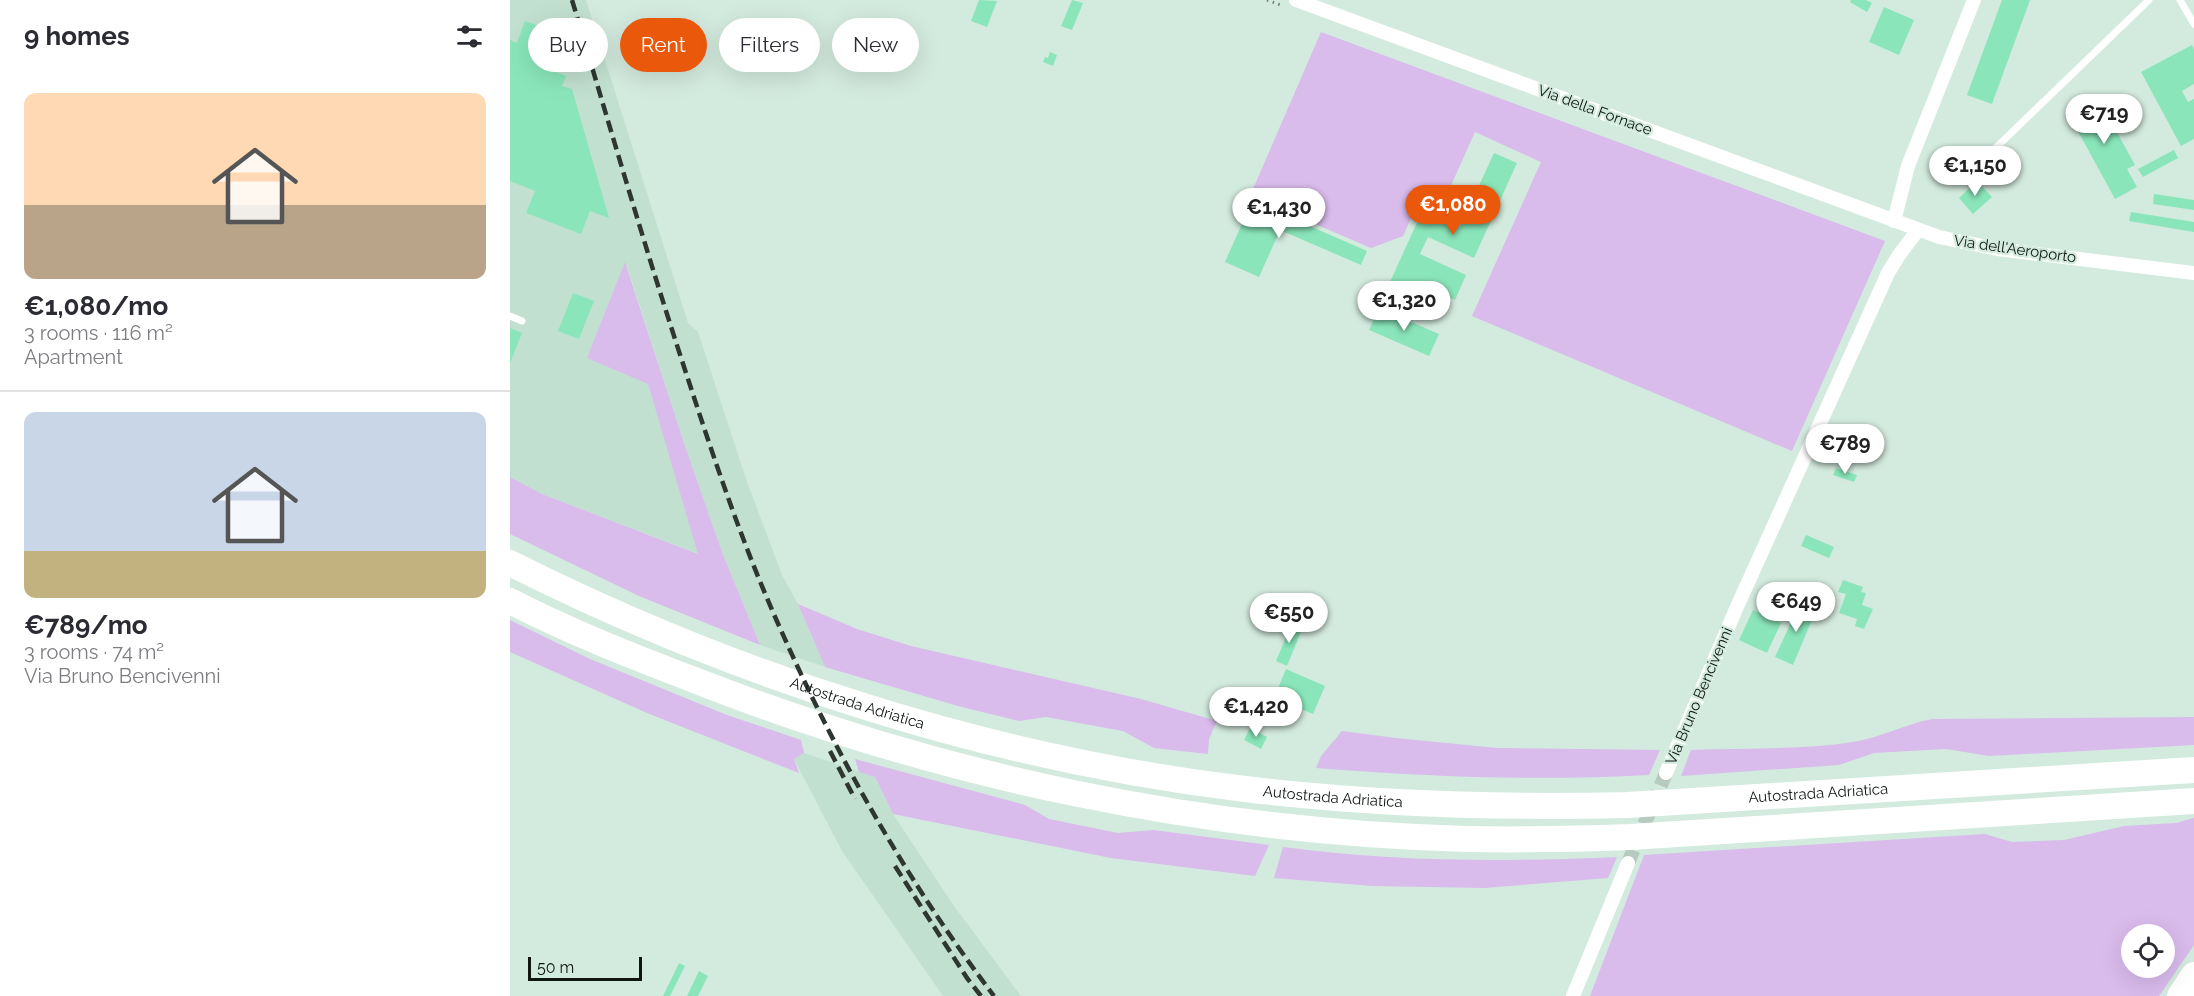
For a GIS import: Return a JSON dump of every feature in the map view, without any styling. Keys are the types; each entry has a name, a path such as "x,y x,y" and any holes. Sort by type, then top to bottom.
{"highway":[{"name":"Autostrada Adriatica","path":"510,563 634,622 768,673 915,722 1098,765 1242,788 1382,802 1490,807 1627,805 2194,770"},
{"path":"510,601 596,641 791,716 849,734 977,771 1091,797 1246,822 1401,836 1529,839 1630,837 2194,801"},
{"path":"2180,996 2194,975"}],"street":[{"name":"Via della Fornace","path":"1296,0 1894,221"},
{"path":"1894,221 1908,166 1974,0"},
{"name":"Via dell'Aeroporto","path":"1894,221 1951,241 1996,249 2194,273"},
{"name":"Via Bruno Bencivenni","path":"1666,773 1740,599 1888,273 1918,230"},
{"path":"1573,996 1628,863"}],"lane":[{"path":"1978,165 2149,0"},
{"path":"2180,0 2194,24"},
{"path":"510,316 522,321"}],"shaded area":[{"path":"510,0 586,0 592,18 528,18 528,72 608,72 608,70 688,323 698,332 747,482 782,575 798,604 825,667 760,645 722,552 626,263 648,384 699,554 542,494 510,477"},
{"path":"1321,32 1885,241 1792,451 1472,316 1541,162 1475,132 1444,201 1423,192 1403,236 1371,248 1250,196"},
{"path":"625,262 722,552 760,645 639,596 510,534 510,477 542,494 698,554 648,384 587,358"},
{"path":"798,604 857,629 911,646 1141,699 1217,721 1209,739 1208,754 1154,748 1123,731 1046,717 1019,721 958,706 825,667"},
{"path":"510,620 590,659 727,715 801,740 804,753 794,759 799,773 647,713 510,652"},
{"path":"2194,717 2194,745 1989,756 1946,749 1874,753 1839,765 1681,776 1691,750 1833,745 1873,737 1932,719"},
{"path":"1342,731 1497,748 1660,750 1649,775 1565,778 1482,777 1316,768 1321,756"},
{"path":"804,753 875,777 893,814 954,906 1021,996 943,996 842,851 794,759"},
{"path":"855,759 1025,805 1049,819 1118,833 1153,830 1269,845 1255,876 1111,858 893,814 875,777 859,772"},
{"path":"2194,818 2194,945 2175,973 2175,924 2121,924 2121,978 2171,978 2159,996 1590,996 1644,855 1985,834 2012,842 2064,840 2124,826 2176,823"},
{"path":"1283,847 1366,856 1450,860 1617,857 1608,878 1485,888 1372,886 1274,878"}],"building":[{"path":"979,0 997,1 987,27 971,21"},
{"path":"1072,0 1083,3 1072,30 1061,26"},
{"path":"1851,0 1866,0 1872,3 1867,12 1850,2"},
{"path":"2002,0 2030,0 1992,104 1967,95"},
{"path":"1884,7 1914,20 1899,55 1869,42"},
{"path":"525,21 528,22 528,72 556,72 566,76 562,86 572,89 609,218 590,211 581,234 526,213 535,191 510,181 510,40 517,43"},
{"path":"2192,45 2194,84 2182,91 2188,102 2194,99 2194,139 2181,146 2141,72"},
{"path":"1050,52 1057,55 1053,66 1043,62 1045,57 1048,58"},
{"path":"2096,94 2135,165 2127,169 2137,187 2115,199 2067,111"},
{"path":"2174,150 2178,158 2143,177 2138,169"},
{"path":"1494,153 1517,163 1474,258 1428,237 1420,254 1466,275 1455,300 1418,283 1413,294 1390,282 1420,216 1434,222 1437,217 1460,227"},
{"path":"1977,181 1992,197 1973,214 1959,198"},
{"path":"2154,194 2194,200 2194,210 2153,204"},
{"path":"1252,201 1367,251 1361,265 1280,230 1259,277 1225,262"},
{"path":"2131,212 2194,222 2194,232 2129,221"},
{"path":"573,293 594,301 579,339 558,331"},
{"path":"1379,308 1439,334 1429,356 1369,330"},
{"path":"510,328 522,333 510,363"},
{"path":"1836,468 1857,475 1854,482 1833,475"},
{"path":"1806,535 1834,547 1829,558 1801,546"},
{"path":"1843,580 1863,587 1861,592 1866,593 1862,605 1873,609 1864,629 1855,626 1857,619 1839,613 1846,594 1838,592"},
{"path":"1801,601 1817,608 1793,665 1775,657"},
{"path":"1753,610 1781,623 1767,653 1739,640"},
{"path":"1292,623 1303,627 1287,666 1276,661"},
{"path":"1286,669 1325,686 1313,714 1274,698"},
{"path":"1250,728 1267,737 1261,749 1244,740"},
{"path":"679,963 685,966 670,996 663,996"},
{"path":"699,971 708,976 698,996 687,996"}],"tunnel":[{"path":"1628,863 1666,773"}],"railway":[{"path":"572,0 689,382 731,506 767,598 825,724 876,818 932,909 994,996"},
{"path":"830,751 855,799"},
{"path":"895,866 981,996"}]}
